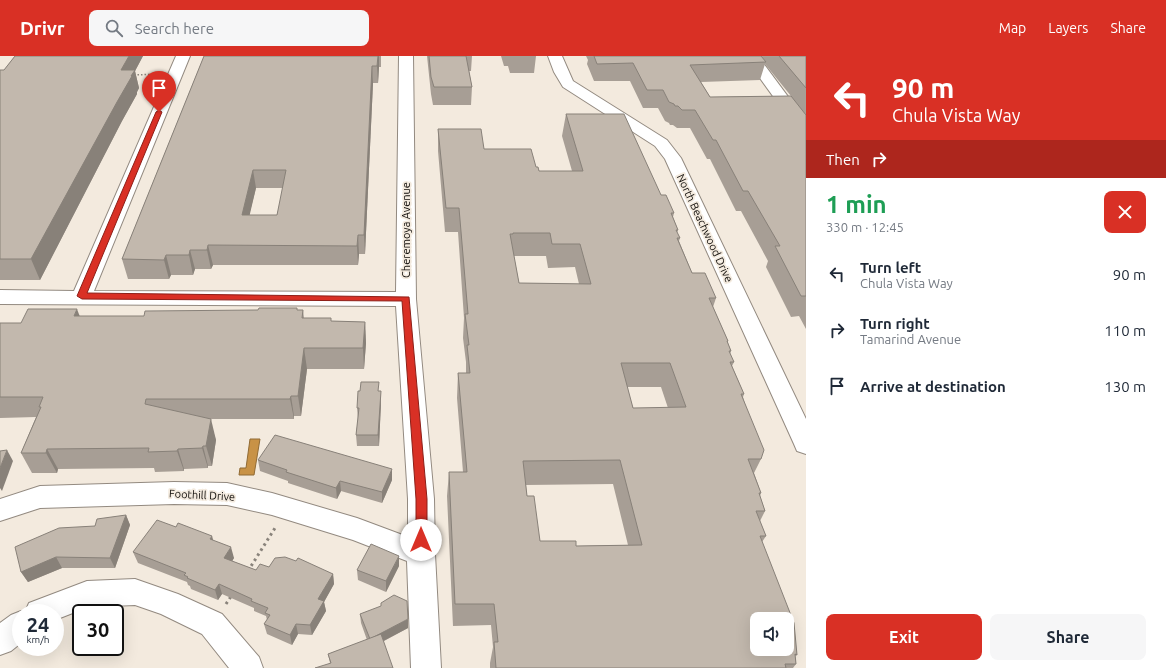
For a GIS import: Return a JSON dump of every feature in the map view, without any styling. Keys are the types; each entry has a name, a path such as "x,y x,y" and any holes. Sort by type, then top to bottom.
{"street":[{"path":"82,296 183,56"},
{"name":"Cheremoya Avenue","path":"406,56 406,299 421,499 421,554 426,668"},
{"name":"North Beachwood Drive","path":"556,56 561,72 568,84 661,143 673,158 806,444"},
{"path":"751,56 806,132"},
{"path":"0,297 82,296 406,299"},
{"name":"Foothill Drive","path":"0,510 40,497 174,492 227,494 288,509 357,530 421,554"},
{"path":"62,604 87,594 135,592 168,603 212,624 248,668"},
{"path":"0,641 12,632"}],"path":[{"path":"133,75 158,74"},
{"path":"246,573 288,509"},
{"path":"212,624 233,592"}],"shaded area":[{"path":"250,439 260,439 254,475 239,475 240,468 246,468"}],"building":[{"path":"15,56 129,56 121,70 135,70 31,259 0,259 0,70 4,70"},
{"path":"204,56 378,56 377,66 372,66 364,235 358,235 357,246 208,245 207,250 190,250 189,255 166,255 164,260 122,259","holes":["253,170 286,170 277,215 242,215"]},
{"path":"429,56 466,56 472,87 434,87 431,77"},
{"path":"594,56 761,56 766,62 690,65 710,97 791,96 806,115 806,296 801,296 775,246 780,246 748,191 743,191 716,140 713,140 695,110 682,110 678,106 675,106 669,102 663,90 647,90 633,63 597,64"},
{"path":"779,56 806,56 806,88"},
{"path":"566,114 624,114 661,195 666,195 674,213 671,213 680,238 677,238 692,273 705,273 716,298 709,298 728,341 731,351 729,351 734,362 730,362 744,394 741,394 764,450 761,459 748,459 761,493 759,493 765,511 756,511 766,536 760,536 790,612 750,612 750,656 794,656 794,623 797,655 795,654 796,664 785,664 786,668 496,668 494,642 498,642 494,604 455,604 449,472 467,472 458,373 470,373 467,345 469,345 465,314 468,314 459,208 446,208 438,129 481,129 484,149 531,149 536,167 538,167 539,171 583,171","holes":["550,233 552,244 580,244 591,284 519,283 510,234","621,363 670,363 686,407 633,408","620,460 642,545 576,546 576,541 540,541 534,496 527,496 523,461"]},
{"path":"259,308 297,308 297,310 303,310 302,318 331,318 331,321 365,322 363,348 304,348 298,396 291,396 290,399 146,399 145,404 211,419 206,446 203,446 202,448 148,452 149,448 47,449 46,453 21,453 41,407 39,407 43,397 0,397 0,323 21,323 28,309 77,309 74,316 144,316 145,311 258,310"},
{"path":"361,382 379,382 378,391 381,391 378,435 356,435 359,408 357,408 358,391 360,391"},
{"path":"275,435 392,469 382,492 340,481 336,488 286,472 287,470 258,460"},
{"path":"7,450 0,468 0,451"},
{"path":"126,515 110,558 56,557 21,572 15,547 59,528 95,526 97,519"},
{"path":"157,520 176,527 178,523 212,536 210,539 231,547 224,558 256,570 260,564 269,567 275,558 285,557 296,561 298,558 333,574 318,599 324,601 310,625 296,624 290,635 264,624 270,615 265,613 268,608 251,601 252,599 219,584 215,590 187,578 188,577 184,575 186,573 133,552"},
{"path":"371,544 399,556 386,581 357,570"},
{"path":"394,595 407,601 408,619 370,639 360,614 381,606 381,603"},
{"path":"381,634 393,668 315,668 331,663 328,654"}],"route":[{"path":"159,112 82,296 406,299 421,499 421,540"}]}
